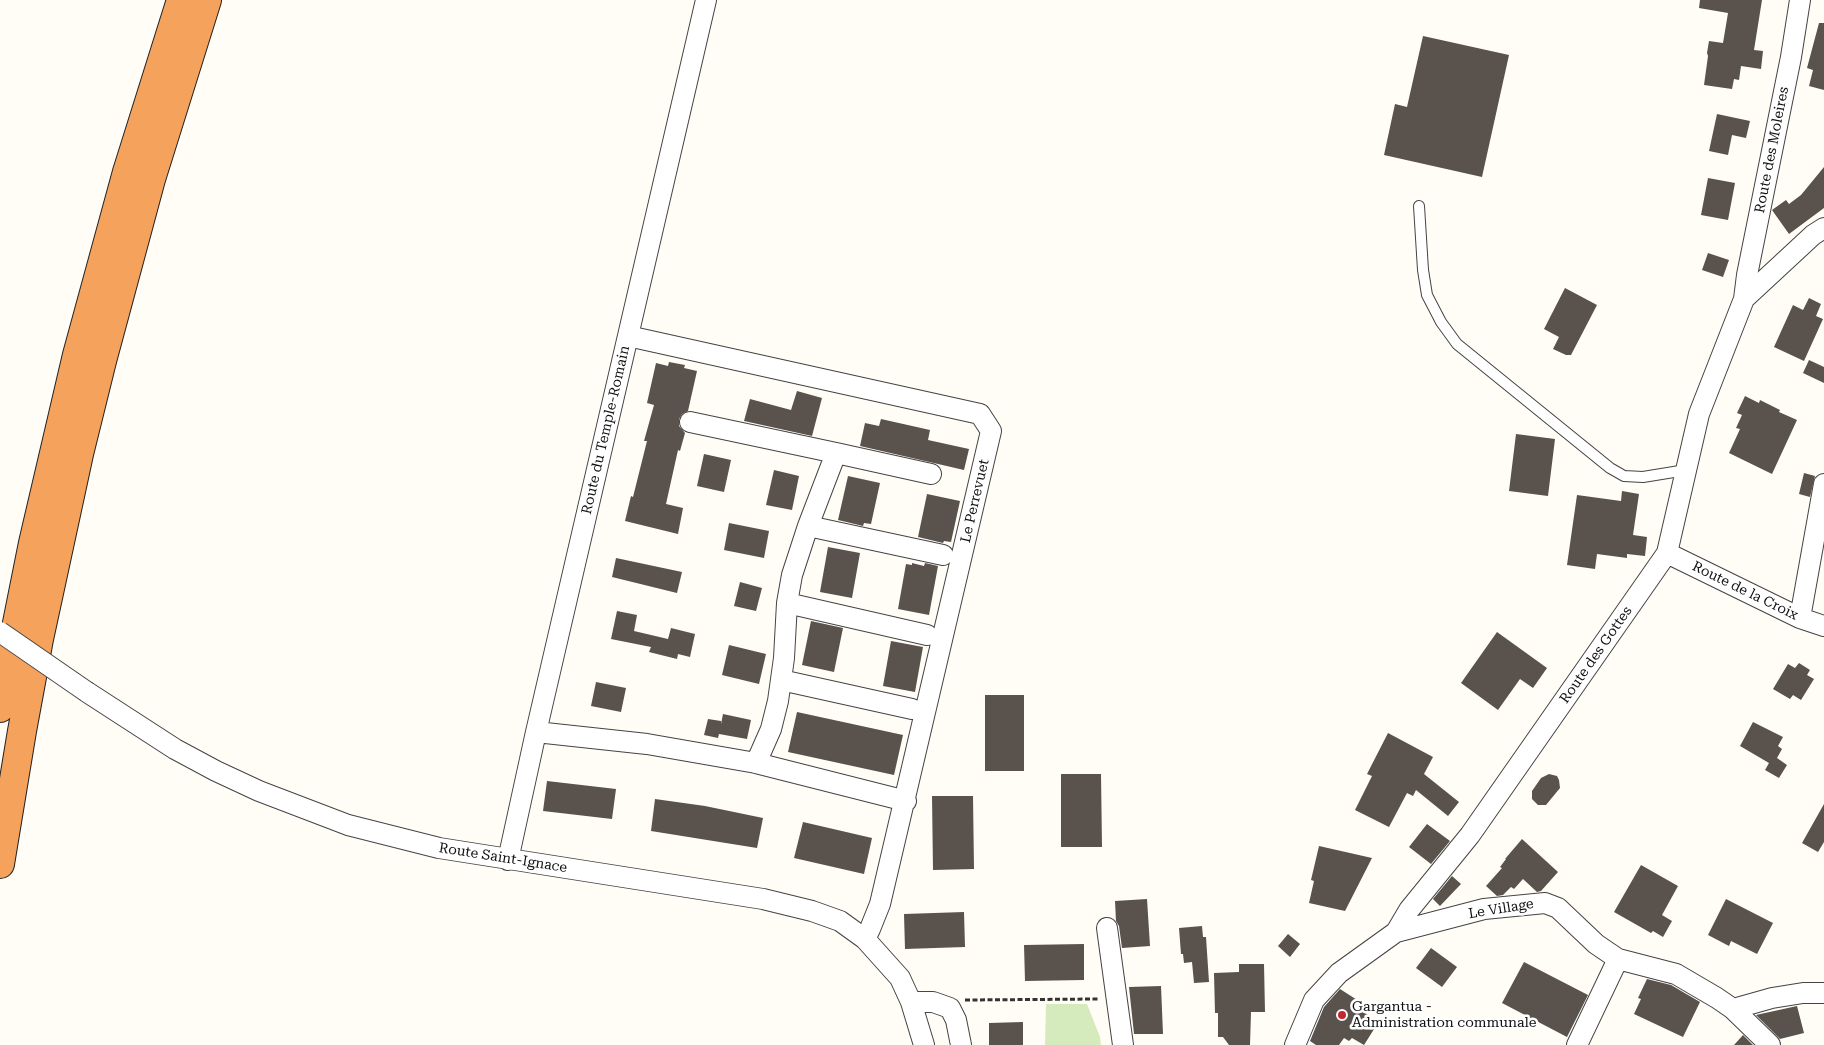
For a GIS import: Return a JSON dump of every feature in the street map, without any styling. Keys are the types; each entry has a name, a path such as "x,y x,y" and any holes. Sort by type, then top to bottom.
{"highway":[{"path":"0,708 33,543 77,355 127,172 181,0"},
{"path":"0,864 39,639 79,454 151,179 207,0"}],"street":[{"name":"Route du Temple-Romain","path":"508,860 706,0"},
{"name":"Route des Moleires","path":"1744,299 1791,57 1800,0"},
{"name":"Route des Gottes","path":"1295,1045 1314,1000 1339,973 1396,932 1409,910 1470,834 1667,553 1699,414 1744,299 1813,235 1824,228"},
{"name":"Le Perrevuet","path":"628,336 980,414 991,431 906,800 880,904 872,927 865,939"},
{"path":"690,422 931,474"},
{"path":"756,763 771,729 778,701 787,603 792,575 808,526 836,453"},
{"path":"1800,618 1824,484"},
{"path":"808,526 943,555"},
{"name":"Route de la Croix","path":"1667,553 1800,618 1824,626"},
{"path":"787,603 927,635"},
{"name":"Route Saint-Ignace","path":"0,632 87,692 175,749 259,791 348,826 439,848 763,899 812,910 840,922 865,939 900,978 912,1002 924,1045"},
{"path":"781,680 912,709"},
{"path":"536,732 646,744 756,763 906,800"},
{"name":"Le Village","path":"1396,932 1484,909 1545,903 1558,908 1596,944 1618,959 1676,974 1733,1009 1770,1045"},
{"path":"1107,928 1123,1045"},
{"path":"1577,1045 1618,959"},
{"path":"1733,1009 1772,998 1803,993 1824,993"},
{"path":"912,1002 933,1002 950,1008 956,1020 961,1045"}],"lane":[{"path":"1420,206 1423,270 1427,295 1441,322 1457,344 1610,468 1624,476 1643,477 1686,470"}],"path":[{"path":"942,1005 951,1000 1117,999"}],"green space":[{"path":"1046,1004 1087,1004 1100,1037 1101,1045 1045,1045"}],"building":[{"path":"1700,0 1762,0 1754,50 1763,51 1761,69 1741,66 1739,80 1734,79 1732,89 1704,85 1709,41 1723,43 1728,13 1699,8"},
{"path":"1819,23 1824,23 1824,90 1809,86 1813,70 1807,68"},
{"path":"1423,36 1509,55 1482,177 1384,155 1395,104 1407,107"},
{"path":"1717,114 1750,121 1746,138 1732,135 1728,155 1709,151"},
{"path":"1824,167 1824,208 1789,234 1772,210 1786,200 1789,204 1801,195"},
{"path":"1708,178 1735,183 1728,220 1701,215"},
{"path":"1708,253 1729,260 1723,277 1702,270"},
{"path":"1565,288 1597,305 1571,355 1566,355 1553,349 1559,337 1544,329"},
{"path":"1809,298 1821,304 1816,316 1823,319 1804,361 1774,347 1793,305 1803,310"},
{"path":"1809,360 1824,367 1824,383 1803,373"},
{"path":"669,362 685,365 684,368 697,371 688,411 682,414 679,419 679,426 685,433 680,451 678,450 666,504 683,508 678,534 625,521 647,441 644,441 654,405 647,403 656,363 668,366"},
{"path":"797,391 822,398 812,436 744,421 750,399 791,410"},
{"path":"1745,396 1759,403 1760,400 1780,410 1779,412 1797,420 1772,474 1729,453 1740,429 1736,428 1742,415 1737,413"},
{"path":"881,419 930,430 928,440 969,449 964,470 860,446 865,423 879,426"},
{"path":"1516,434 1555,439 1548,496 1509,491"},
{"path":"704,454 731,460 724,492 697,486"},
{"path":"774,470 799,476 792,510 766,505"},
{"path":"1804,473 1815,476 1810,497 1799,494"},
{"path":"848,476 880,483 871,524 864,523 863,526 838,520"},
{"path":"1622,491 1639,494 1633,535 1647,537 1645,556 1627,554 1627,558 1597,554 1595,569 1567,565 1577,495 1621,501"},
{"path":"927,494 960,501 951,542 944,541 943,543 918,537"},
{"path":"729,523 769,531 764,558 724,550"},
{"path":"828,547 860,553 852,598 820,592"},
{"path":"616,558 682,572 677,593 612,577"},
{"path":"912,563 924,566 925,563 938,566 929,615 898,609 906,564 912,565"},
{"path":"740,582 762,588 756,611 734,606"},
{"path":"617,611 637,615 634,631 668,639 671,628 695,634 690,657 678,654 677,659 649,652 651,647 611,639"},
{"path":"811,621 843,628 834,672 802,665"},
{"path":"1497,632 1547,668 1533,688 1520,679 1498,710 1461,683"},
{"path":"891,641 923,647 915,692 883,686"},
{"path":"729,645 766,654 759,684 722,675"},
{"path":"1799,663 1810,670 1807,675 1814,679 1801,700 1793,695 1790,699 1773,689 1788,664 1795,668"},
{"path":"596,682 626,688 621,712 591,706"},
{"path":"985,695 1024,695 1024,771 985,771"},
{"path":"797,712 903,735 894,775 788,752"},
{"path":"723,714 751,720 747,739 719,734 718,738 704,735 708,719 721,721 721,724"},
{"path":"1753,722 1783,737 1778,746 1782,749 1777,758 1787,765 1779,778 1765,770 1769,763 1740,746"},
{"path":"1388,733 1433,757 1424,774 1459,802 1448,816 1416,790 1413,796 1407,793 1389,827 1355,810 1372,776 1367,774"},
{"path":"1061,774 1101,774 1102,847 1061,847"},
{"path":"1549,774 1557,776 1560,788 1546,805 1538,805 1532,799 1532,791 1541,778"},
{"path":"547,781 616,789 612,819 543,811"},
{"path":"932,796 973,796 974,869 933,870"},
{"path":"655,799 705,806 763,818 757,848 651,831"},
{"path":"1824,804 1824,842 1818,852 1802,843"},
{"path":"803,822 872,838 864,874 794,858"},
{"path":"1427,824 1450,841 1431,864 1409,847"},
{"path":"1522,839 1558,872 1541,891 1537,892 1523,879 1514,889 1511,887 1503,895 1497,896 1486,886 1502,868 1500,867 1505,859"},
{"path":"1319,846 1372,858 1345,911 1309,903 1314,881 1311,880"},
{"path":"1641,865 1678,886 1662,915 1672,921 1663,937 1653,931 1651,933 1614,912"},
{"path":"1452,876 1461,884 1440,906 1433,899"},
{"path":"1147,899 1150,946 1122,948 1119,926 1116,921 1115,901"},
{"path":"1726,899 1773,923 1757,954 1731,941 1729,946 1708,935"},
{"path":"964,912 965,947 905,949 904,914"},
{"path":"1202,926 1203,937 1206,937 1209,982 1194,983 1192,962 1184,963 1183,954 1181,954 1179,928"},
{"path":"1288,934 1300,944 1290,957 1278,946"},
{"path":"1084,944 1084,980 1025,981 1024,945"},
{"path":"1431,948 1457,967 1442,987 1416,968"},
{"path":"1524,962 1588,995 1567,1037 1502,1003"},
{"path":"1239,964 1264,964 1265,1012 1251,1012 1250,1045 1229,1045 1223,1037 1218,1037 1214,973 1239,972"},
{"path":"1647,979 1671,985 1700,1002 1683,1037 1634,1014 1641,999 1638,998"},
{"path":"1161,986 1163,1034 1134,1034 1129,987"},
{"name":"Gargantua - Administration communale","path":"1340,989 1365,1005 1361,1010 1368,1015 1366,1019 1376,1026 1364,1045 1352,1038 1349,1041 1344,1038 1339,1045 1316,1045 1310,1041 1324,1007"},
{"path":"1797,1006 1804,1033 1780,1039 1756,1015"},
{"path":"1023,1022 1023,1045 989,1045 989,1023"},
{"path":"1743,1035 1753,1045 1734,1045"}],"place":[{"name":"Gargantua - Administration communale","path":"1342,1015"}]}
